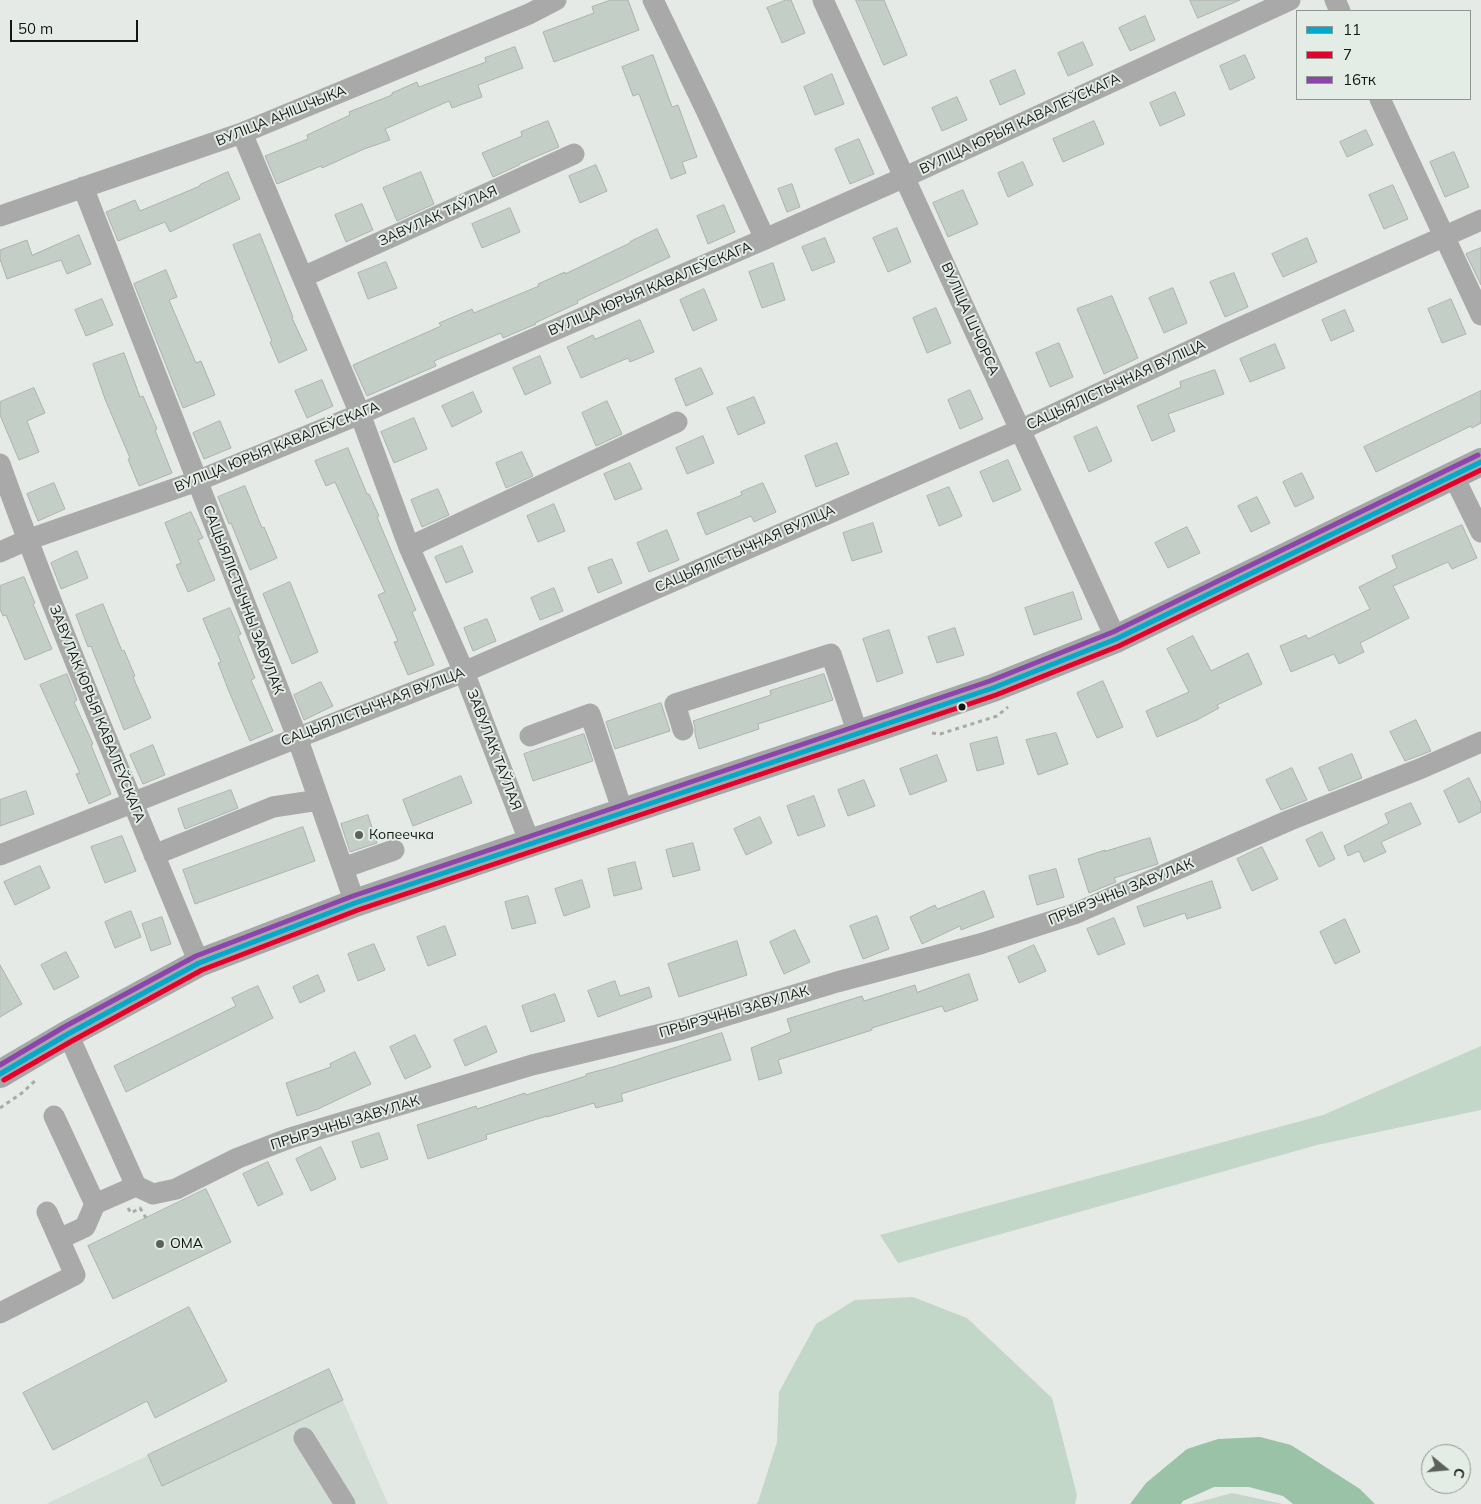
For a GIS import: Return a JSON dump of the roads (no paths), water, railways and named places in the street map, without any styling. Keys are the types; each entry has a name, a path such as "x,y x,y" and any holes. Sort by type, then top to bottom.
{"highway":[{"path":"0,1074 68,1034 199,963 355,903 993,688 1116,639 1481,462"}],"street":[{"name":"ВУЛІЦА АНІШЧЫКА","path":"0,216 242,133 529,14 556,0"},
{"path":"652,0 706,110 765,239"},
{"name":"ВУЛІЦА ШЧОРСА","path":"823,0 1116,639"},
{"name":"ВУЛІЦА ЮРЫЯ КАВАЛЕЎСКАГА","path":"0,552 27,540 197,481 360,414 905,177 1290,0"},
{"path":"1380,100 1481,316"},
{"name":"ЗАВУЛАК ТАЎЛАЯ","path":"242,133 360,414 409,547 464,672 530,843"},
{"name":"ЗАВУЛАК ТАЎЛАЯ","path":"303,277 574,154"},
{"name":"САЦЫЯЛІСТЫЧНЫ ЗАВУЛАК","path":"83,187 297,737 355,903"},
{"name":"САЦЫЯЛІСТЫЧНАЯ ВУЛІЦА","path":"0,855 464,672 1020,430 1228,333 1481,220"},
{"path":"409,547 677,422"},
{"name":"ЗАВУЛАК ЮРЫЯ КАВАЛЕЎСКАГА","path":"0,464 27,540 132,804 199,963"},
{"path":"1452,475 1481,532"},
{"path":"683,730 675,704 831,654 858,734"},
{"path":"530,736 590,714 623,812"},
{"name":"ПРЫРЭЧНЫ ЗАВУЛАК","path":"136,1186 153,1194 176,1189 238,1158 290,1138 532,1065 682,1029 837,982 980,944 1074,914 1290,820 1422,768 1481,742"},
{"path":"154,855 273,807 319,800"},
{"path":"343,868 394,850"},
{"path":"59,1239 85,1227 95,1204 136,1186 68,1034"},
{"path":"54,1116 95,1204"},
{"path":"0,1313 75,1275 46,1212"},
{"path":"304,1438 345,1504"}],"place":[{"name":"Копеечка","path":"359,835"},
{"name":"ОМА","path":"160,1244"}]}
